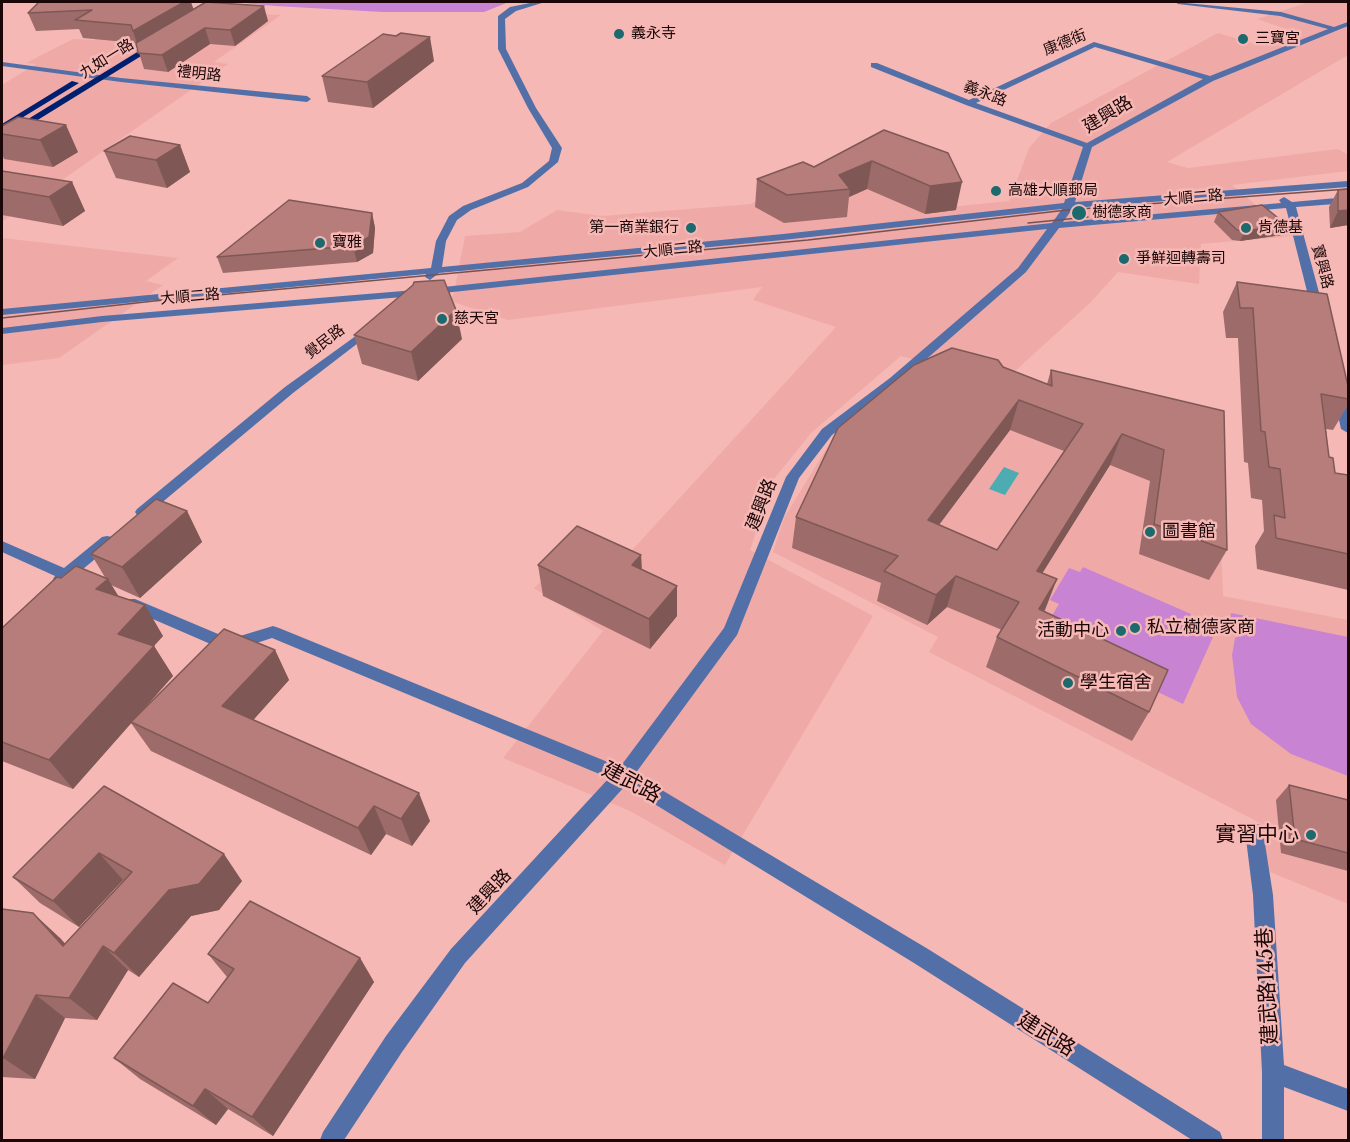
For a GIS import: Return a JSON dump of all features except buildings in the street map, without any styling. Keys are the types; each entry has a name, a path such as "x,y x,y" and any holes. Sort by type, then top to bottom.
{"main road":[{"name":"九如一路","path":"2,127 88,75 159,38 103,77 2,139"}],"street":[{"path":"400,307 436,270 441,241 453,218 467,208 525,184 553,162 557,148 532,108 502,49 501,18 513,9 542,2"},
{"path":"1178,2 1281,14 1348,33"},
{"name":"建興路","path":"331,1140 394,1044 458,956 623,776 731,631 793,477 827,432 894,381 1022,270 1057,225 1069,205 1088,146 1209,79 1348,24"},
{"name":"康德街","path":"969,103 1094,44 1209,79"},
{"name":"禮明路","path":"2,64 307,99"},
{"name":"義永路","path":"874,65 969,103 1088,146"},
{"name":"大順二路","path":"2,312 795,236 1069,205 1348,184"},
{"path":"1272,191 1290,205"},
{"name":"大順二路","path":"2,331 102,319 414,293 1057,225 1348,200"},
{"name":"寶興路","path":"1290,205 1322,327"},
{"name":"覺民路","path":"50,590 289,390 381,321"},
{"path":"1337,383 1348,429"},
{"path":"2,546 99,589"},
{"name":"建武路","path":"120,599 229,646 273,632 623,776 921,956 1209,1139"},
{"name":"建武路145巷","path":"1254,831 1263,895 1273,1072 1273,1140"},
{"path":"1273,1072 1348,1100"}],"shaded area":[{"path":"234,2 509,2 484,12 383,12"},
{"path":"1309,2 1348,2 1348,55 1167,162 1188,168 1338,149 1348,155 1348,171 1232,185 1293,236 1201,244 1199,284 1118,272 1090,303 1004,381 901,356 811,433 774,479 750,550 873,616 725,865 630,811 503,758 603,631 534,588 587,538 624,559 836,327 753,300 762,287 508,320 450,301 454,293 465,236 520,232 557,210 602,216 751,204 791,182 852,180 919,210 1009,201 1029,148 1051,123 1218,33 1259,45 1292,31 1257,19"},
{"path":"218,12 281,15 214,62 228,64 2,222 2,85 36,64 26,63 73,39 94,40 134,16"},
{"path":"2,238 178,258 146,281 163,285 59,358 2,365"},
{"name":"私立樹德家商","path":"877,400 1217,442 1223,596 1348,620 1348,904 1270,872 1260,823 929,652 938,637 773,552 784,518 828,446"},
{"name":"活動中心","path":"1083,567 1191,614 1186,625 1213,637 1183,704 1040,636 1059,604 1050,600 1069,568 1080,572"},
{"path":"1231,613 1348,637 1348,776 1291,754 1251,724 1237,697 1232,655 1235,638 1253,630 1230,625"}],"water":[{"path":"1004,467 1019,473 1005,495 989,489"}],"tram line":[{"path":"2,318 154,301 808,240 1067,210 1348,189"},
{"path":"1028,223 1088,217"}],"place":[{"name":"義永寺","path":"619,34"},
{"name":"三寶宮","path":"1243,39"},
{"name":"高雄大順郵局","path":"996,191"},
{"name":"樹德家商","path":"1079,213"},
{"name":"第一商業銀行","path":"691,228"},
{"name":"肯德基","path":"1246,228"},
{"name":"寶雅","path":"320,243"},
{"name":"爭鮮迴轉壽司","path":"1124,259"},
{"name":"慈天宮","path":"442,319"},
{"name":"圖書館","path":"1150,532"},
{"name":"私立樹德家商","path":"1135,628"},
{"name":"活動中心","path":"1121,631"},
{"name":"學生宿舍","path":"1068,683"},
{"name":"實習中心","path":"1311,835"}]}
